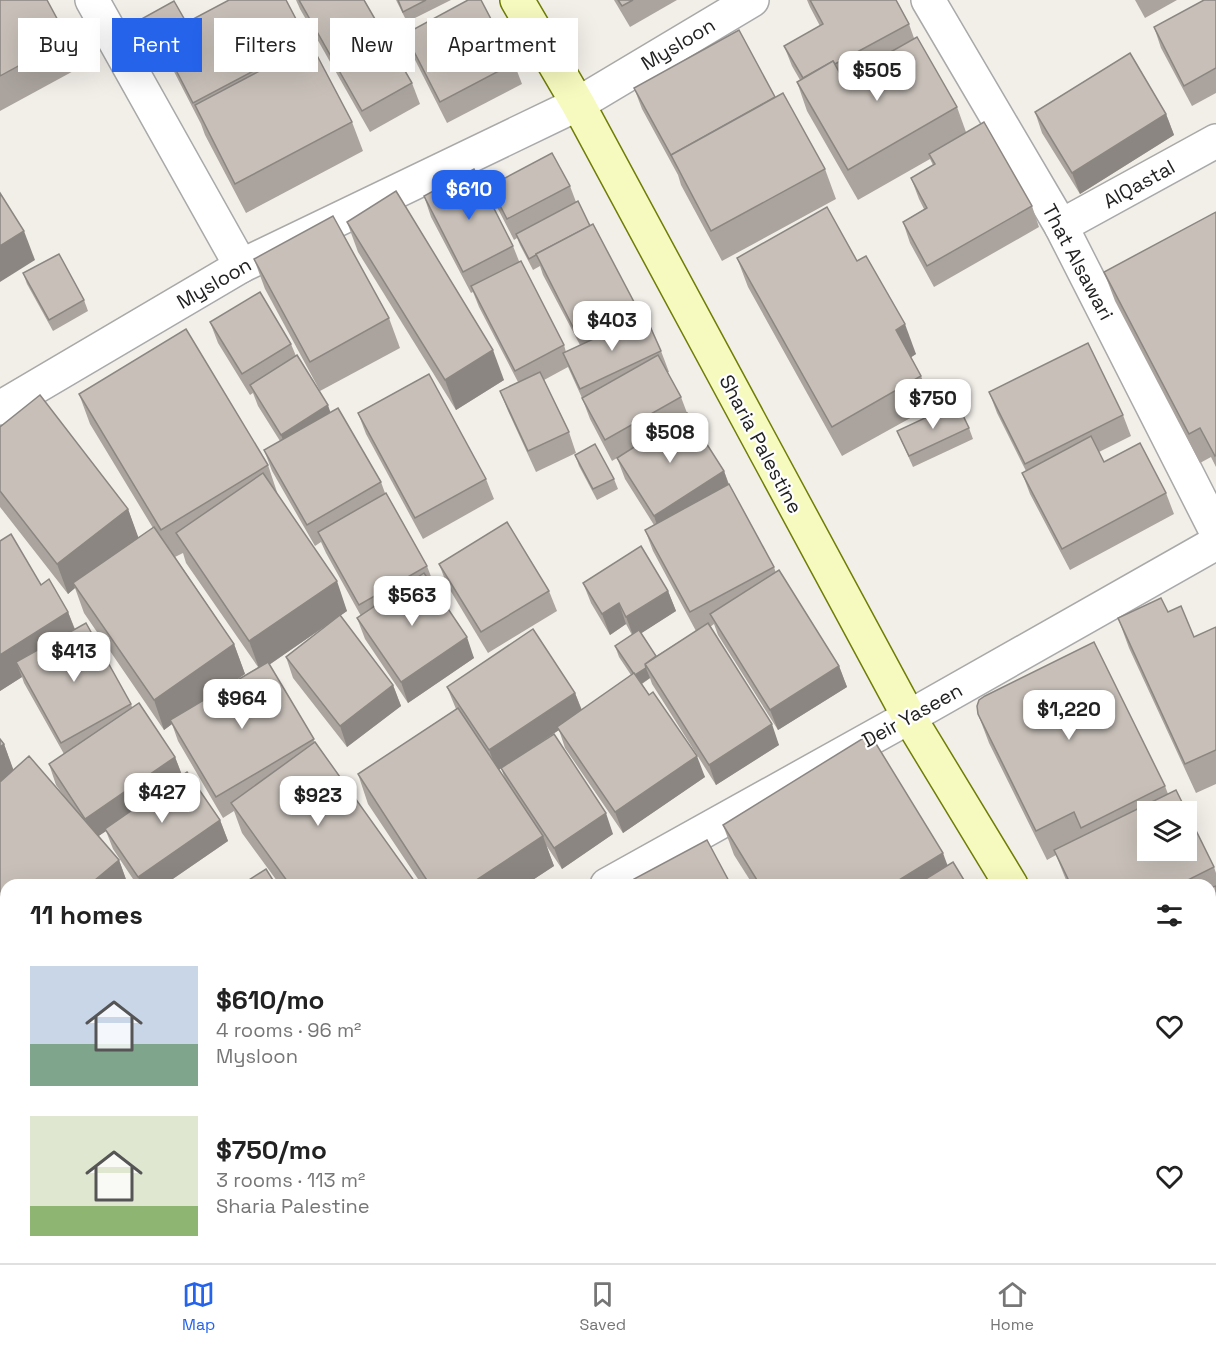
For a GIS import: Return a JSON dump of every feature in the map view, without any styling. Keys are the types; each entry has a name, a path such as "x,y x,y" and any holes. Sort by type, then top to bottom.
{"street":[{"path":"92,0 241,266"},
{"name":"Sharia Palestine","path":"517,0 578,104 909,717 1007,879"},
{"name":"Mysloon","path":"0,408 241,266 578,104 752,0"},
{"name":"That Alsawari","path":"928,0 1061,226 1216,531"},
{"name":"AlQastal","path":"1061,226 1216,141"},
{"name":"Deir Yaseen","path":"618,879 1216,543"}],"building":[{"path":"0,0 47,0 57,18 18,18 18,66 0,76"},
{"path":"229,0 286,0 295,18 214,18 214,72 251,72 193,103 177,72 202,72 202,18 195,18"},
{"path":"299,0 364,0 374,18 330,18 330,55 318,33 318,18 309,18"},
{"path":"398,0 426,0 403,12"},
{"path":"468,0 481,0 490,18 435,18"},
{"path":"618,0 633,0 622,6"},
{"path":"810,0 896,0 909,24 835,64 833,61 803,78 784,46 823,24"},
{"path":"1204,0 1216,0 1216,68 1184,86 1154,27"},
{"path":"174,1 184,18 143,18"},
{"path":"427,22 427,72 497,72 440,102 415,53 415,29"},
{"path":"739,30 775,97 671,155 634,88"},
{"path":"917,37 957,107 848,170 797,82 833,61 843,79"},
{"path":"1130,53 1166,114 1072,173 1035,112"},
{"path":"318,57 352,122 235,184 195,105 258,72 318,72"},
{"path":"340,72 406,72 412,83 362,111"},
{"path":"783,93 825,169 711,231 671,155"},
{"path":"984,122 1032,206 927,266 903,222 927,208 911,178 935,164 929,154"},
{"path":"552,153 570,186 507,219 490,186"},
{"path":"474,169 513,246 463,272 424,196"},
{"path":"396,191 493,350 445,380 347,222"},
{"path":"0,193 24,231 0,246"},
{"path":"578,201 590,226 529,259 516,234"},
{"path":"827,207 857,261 866,256 905,324 896,330 921,376 832,427 737,258"},
{"path":"1216,212 1215,456 1200,428 1189,434 1104,272"},
{"path":"333,216 389,318 310,362 254,259"},
{"path":"593,224 634,302 576,333 536,254"},
{"path":"59,254 84,300 49,320 23,273"},
{"path":"521,261 564,345 515,371 471,286"},
{"path":"260,292 291,344 242,374 210,322"},
{"path":"645,315 661,351 580,389 563,353"},
{"path":"186,329 268,465 161,530 79,394"},
{"path":"1088,343 1123,415 1025,464 989,392"},
{"path":"297,355 328,405 281,435 250,385"},
{"path":"658,355 681,397 605,440 582,398"},
{"path":"540,372 569,432 528,451 500,391"},
{"path":"429,374 486,479 415,518 358,413"},
{"path":"40,395 128,509 57,564 0,491 0,427"},
{"path":"957,403 969,428 909,456 897,431"},
{"path":"338,408 381,482 307,525 264,450"},
{"path":"687,413 724,471 654,516 617,458"},
{"path":"1091,436 1104,462 1140,443 1166,493 1062,549 1022,473"},
{"path":"595,444 614,479 593,489 575,455"},
{"path":"263,473 337,581 249,641 176,533"},
{"path":"729,484 774,567 690,612 645,530"},
{"path":"386,493 427,566 359,605 318,532"},
{"path":"507,522 549,591 481,632 439,564"},
{"path":"154,527 234,644 154,700 73,583"},
{"path":"11,534 41,585 49,579 68,612 0,655 0,541"},
{"path":"641,546 668,591 626,617 619,603 602,614 583,583"},
{"path":"779,570 839,666 770,710 710,614"},
{"path":"424,573 467,637 401,682 357,618"},
{"path":"1161,598 1168,612 1181,606 1194,637 1216,627 1216,750 1185,764 1118,618"},
{"path":"340,615 393,685 340,726 286,657"},
{"path":"86,623 131,704 61,743 16,662"},
{"path":"708,623 772,724 709,765 645,664"},
{"path":"533,629 575,693 489,750 447,687"},
{"path":"639,630 656,656 645,664 646,668 635,675 615,646"},
{"path":"1094,642 1165,786 1081,828 1074,812 1036,831 978,714 977,706 979,700 985,696"},
{"path":"268,662 314,739 216,797 170,720"},
{"path":"634,673 649,695 653,692 697,756 615,812 557,727"},
{"path":"139,703 175,757 85,819 49,764"},
{"path":"458,708 543,836 478,879 426,879 358,774"},
{"path":"554,734 606,813 554,848 501,768"},
{"path":"870,734 943,853 901,879 756,879 723,825"},
{"path":"315,742 413,879 286,879 231,803"},
{"path":"29,756 119,860 96,879 0,879 0,782"},
{"path":"187,772 220,820 138,877 105,829"},
{"path":"1176,790 1181,801 1154,801"},
{"path":"1137,809 1137,861 1197,861 1197,833 1214,867 1190,879 1068,879 1054,850"},
{"path":"707,840 728,879 634,879"},
{"path":"953,862 963,879 926,879"},
{"path":"266,869 272,879 250,879"}]}
